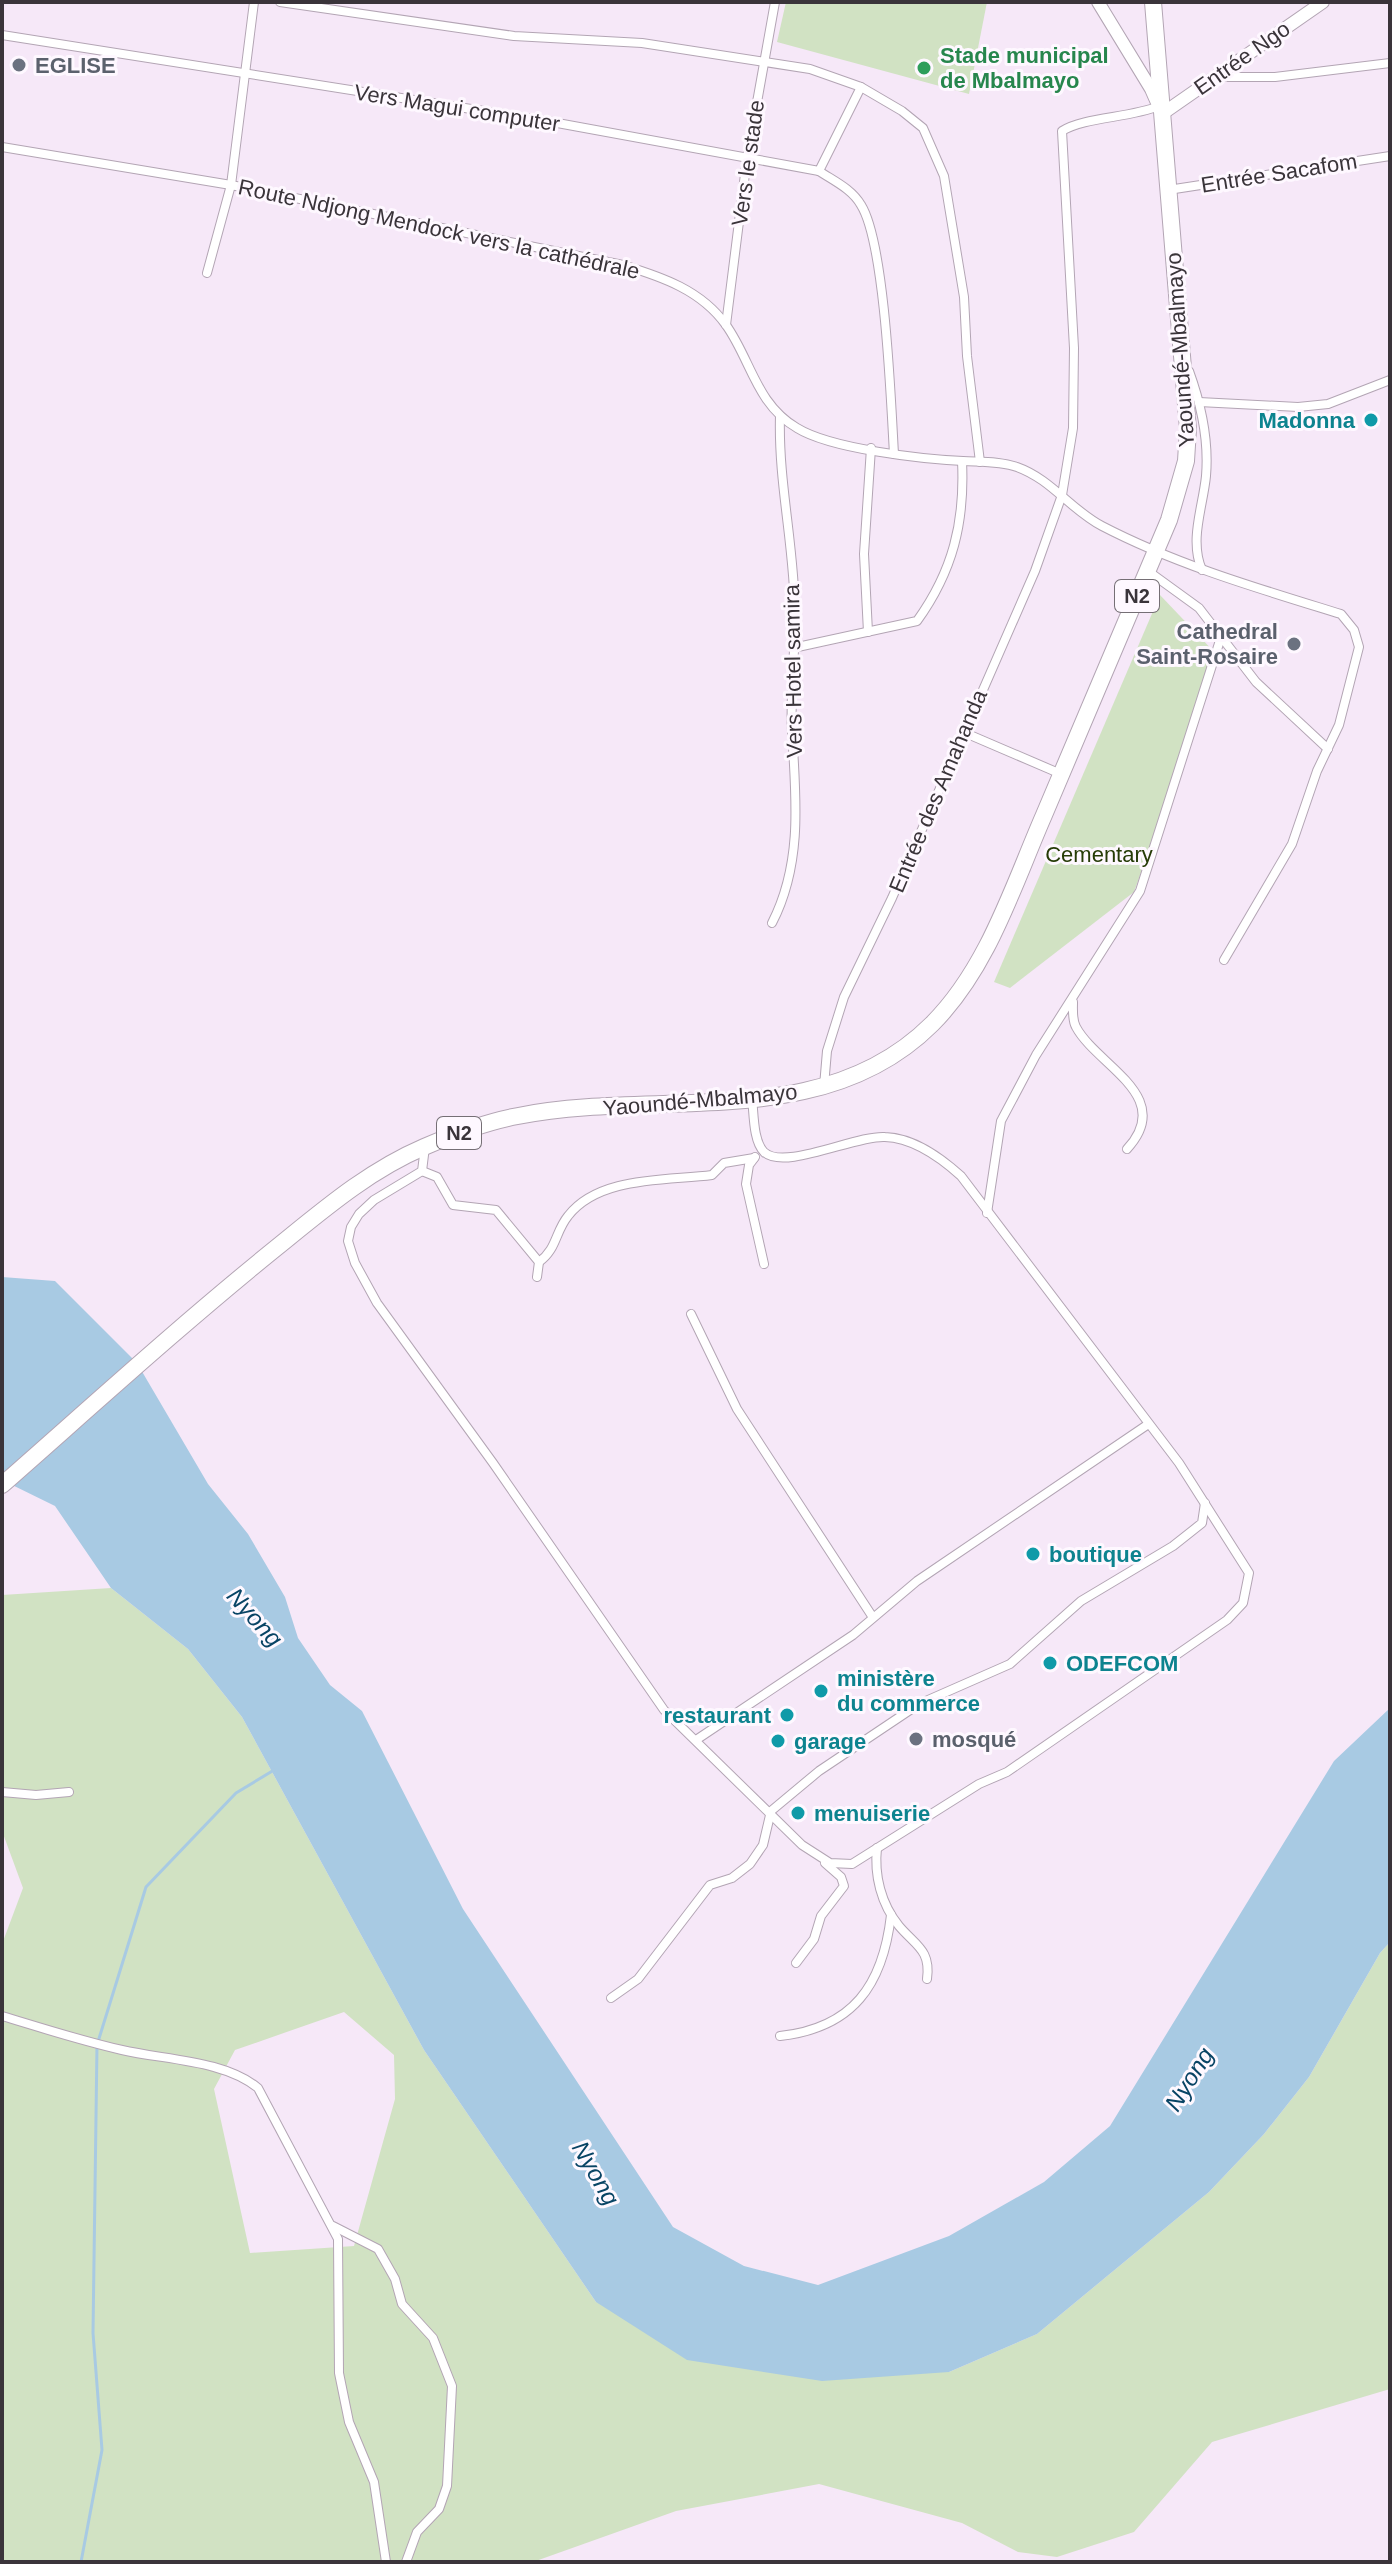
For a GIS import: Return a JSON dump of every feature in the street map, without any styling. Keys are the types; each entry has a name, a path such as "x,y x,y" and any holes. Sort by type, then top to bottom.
{"highway":[{"name":"Yaoundé-Mbalmayo","path":"2,1485 161,1346 362,1179 425,1146 470,1128 519,1115 752,1098 823,1088 854,1078 905,1048 956,997 992,934 1061,774 1157,549 1179,493 1186,461 1187,394 1153,2"}],"street":[{"path":"207,273 231,185 254,2"},
{"path":"280,2 514,36 642,43 810,69 861,87 923,128 939,157 953,216 980,462"},
{"name":"Vers le stade","path":"726,325 747,158 775,2"},
{"path":"1098,2 1160,110"},
{"name":"Entrée Ngo","path":"1160,110 1217,77 1323,2"},
{"name":"Vers Magui computer","path":"2,35 541,120 819,171"},
{"path":"1217,77 1275,77 1390,63"},
{"path":"861,87 819,171 852,192 867,214 875,249 894,454"},
{"name":"Entrée des Amahanda","path":"823,1088 827,1051 844,997 892,898 1035,571 1062,495 1073,428 1074,348 1060,138 1067,127 1160,110"},
{"name":"Route Ndjong Mendock vers la cathédrale","path":"2,147 231,185 623,265 679,285 726,325 749,373 780,416 808,434 894,454 1017,467 1062,495 1099,524 1202,570 1341,614 1354,630 1359,647 1339,725 1317,771 1292,844 1224,960"},
{"name":"Entrée Sacafom","path":"1168,190 1390,156"},
{"path":"1182,352 1199,402 1206,445 1206,476 1197,532 1202,570"},
{"path":"1199,402 1298,407 1328,404 1390,380"},
{"name":"Vers Hotel samira","path":"772,923 786,891 796,829 795,615 779,464 780,416"},
{"path":"868,632 864,554 871,448"},
{"path":"793,648 917,621 952,556 962,525 962,461"},
{"path":"1148,571 1199,608 1256,682 1328,749"},
{"path":"987,1213 1001,1121 1036,1055 1073,1001 1111,932 1140,891 1222,634"},
{"path":"963,732 1061,774"},
{"path":"1073,1001 1074,1024 1121,1074 1141,1103 1141,1126 1137,1138 1127,1149"},
{"path":"752,1098 759,1145 749,1165 746,1184 764,1264"},
{"path":"759,1145 769,1156 787,1158 870,1137 902,1140 944,1161 961,1176 1147,1425 1179,1463 1249,1573 1248,1591 1236,1612 1092,1716 1007,1772 979,1784 852,1864 830,1863 818,1857"},
{"path":"425,1146 422,1171 359,1214 349,1236 355,1263 395,1329 493,1463 598,1619 664,1710 755,1801 771,1811 841,1877 844,1886 821,1916 814,1939 796,1963"},
{"path":"537,1277 539,1262 552,1252 566,1217 598,1191 712,1175 724,1163 754,1158"},
{"path":"422,1171 437,1177 453,1205 496,1210 539,1262"},
{"path":"691,1314 737,1409 872,1616"},
{"path":"696,1740 853,1635 872,1616 1147,1425"},
{"path":"611,1998 638,1979 710,1885 732,1878 750,1864 763,1845 771,1811 830,1762 919,1704 1010,1664 1081,1601 1173,1546 1202,1523 1205,1502"},
{"path":"2,1792 36,1795 69,1792"},
{"path":"877,1848 877,1877 891,1915 925,1950 929,1961 927,1979"},
{"path":"780,2036 825,2027 858,2001 872,1985 881,1964 891,1915"},
{"path":"2,2016 119,2049 244,2076 258,2088 338,2239 339,2373 349,2422 374,2482 386,2562"},
{"path":"333,2226 378,2249 395,2279 402,2304 433,2338 452,2386 447,2486 439,2509 417,2532 406,2562"}],"green space":[{"name":"Stade municipal de Mbalmayo","path":"786,2 987,2 969,94 777,42"},
{"name":"Cementary","path":"1160,595 1219,657 1134,892 1010,988 994,982"},
{"path":"111,1588 188,1649 242,1717 424,2050 596,2302 949,2372 1037,2334 1209,2192 1264,2134 1309,2077 1380,1953 1390,1942 1390,2389 1212,2442 1134,2532 1057,2557 1018,2552 962,2523 819,2484 676,2511 533,2562 2,2562 2,1944 23,1888 2,1831 2,1595","holes":["344,2012 394,2055 395,2099 354,2246 250,2253 214,2089 235,2050"]}],"water":[{"name":"Nyong","path":"2,1277 55,1281 137,1363 208,1484 248,1534 285,1597 298,1638 330,1685 362,1711 463,1909 673,2227 744,2266 818,2285 949,2236 1044,2182 1110,2126 1334,1761 1390,1708 1390,1942 1380,1953 1309,2077 1264,2134 1209,2192 1037,2334 949,2372 822,2381 687,2360 596,2302 424,2050 242,1717 188,1649 111,1588 55,1506 2,1480"}],"waterway":[{"path":"81,2562 102,2450 93,2333 97,2045 146,1887 236,1793 274,1770"}],"place":[{"name":"EGLISE","path":"19,65"},
{"name":"Stade municipal de Mbalmayo","path":"924,68"},
{"name":"Madonna","path":"1371,420"},
{"name":"Cathedral Saint-Rosaire","path":"1294,644"},
{"name":"boutique","path":"1033,1554"},
{"name":"ODEFCOM","path":"1050,1663"},
{"name":"ministère du commerce","path":"821,1691"},
{"name":"restaurant","path":"787,1715"},
{"name":"mosqué","path":"916,1739"},
{"name":"garage","path":"778,1741"},
{"name":"menuiserie","path":"798,1813"}]}
